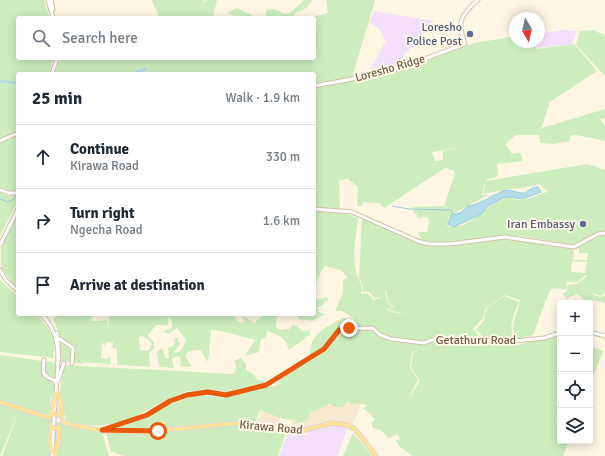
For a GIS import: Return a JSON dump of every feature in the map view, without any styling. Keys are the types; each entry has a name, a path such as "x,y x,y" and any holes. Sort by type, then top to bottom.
{"main road":[{"name":"Loresho Ridge","path":"316,86 365,77 400,68 465,44 461,31 461,22 465,11 478,0"},
{"path":"50,1 54,16"},
{"path":"52,72 55,60"},
{"path":"0,141 16,134"},
{"path":"0,190 8,193 16,193"},
{"path":"316,209 352,212 420,242 431,244 450,244 505,237 574,247 598,234 605,233"},
{"path":"0,239 16,210"},
{"path":"0,245 16,213"},
{"path":"0,270 6,280 16,290"},
{"path":"0,274 16,290"},
{"path":"44,316 56,335 58,347 54,454"},
{"path":"45,316 54,325 59,338 60,352 57,382"},
{"name":"Getathuru Road","path":"103,430 147,415 170,401 187,395 208,392 226,395 263,386 324,349 340,329 373,328 380,335 390,339 424,343 438,338 470,342 493,340 514,341 544,338 557,334"},
{"path":"593,333 605,336"},
{"path":"59,338 62,342 74,350 72,364"},
{"path":"60,352 63,346 68,345"},
{"path":"44,360 44,375 57,382"},
{"path":"57,382 64,363"},
{"path":"52,379 57,371"},
{"path":"53,419 60,403 57,393"},
{"path":"54,454 50,441 57,393"},
{"path":"0,402 63,421 67,424 60,427"},
{"path":"53,419 60,427"},
{"path":"54,454 59,440 60,427 63,421"},
{"name":"Kirawa Road","path":"67,424 103,430 149,432 239,423 301,431 332,423 346,425 355,430 376,456"}],"shaded area":[{"path":"374,11 434,21 402,58 404,64 367,75 386,41 379,29 369,22"},
{"path":"563,30 577,31 572,44 545,47 545,33"},
{"path":"348,402 362,402 352,426 333,421 307,431 289,429 293,420 305,419 319,406 343,405"},
{"path":"261,411 280,417 278,426 256,425"},
{"path":"332,424 345,426 346,432 338,456 279,456 289,432 307,435 308,432"}],"green space":[{"path":"0,0 44,0 49,16 16,16 16,60 52,60 50,72 16,72 16,191 12,192 0,189"},
{"path":"152,0 205,0 202,4 207,0 217,0 214,16 159,16"},
{"path":"304,0 312,0 307,7 295,13 293,16 266,16 266,11 271,9 284,14 290,13"},
{"path":"326,0 375,0 352,78 316,85 316,72 56,72 59,60 316,60 315,16 328,13"},
{"path":"237,8 253,16 234,16 227,13"},
{"path":"592,30 605,35 605,76 576,45 580,31"},
{"path":"509,37 509,48 536,49 574,44 597,71 550,102 540,132 542,128 605,109 605,118 600,119 605,126 605,141 576,135 570,136 570,141 553,144 540,143 539,135 516,135 507,142 506,145 512,154 521,153 523,161 497,164 498,176 486,180 482,195 486,181 587,164 605,170 605,232 601,231 576,245 519,236 494,236 451,244 421,241 418,232 427,232 429,221 427,217 417,218 417,215 413,212 413,207 444,206 455,173 454,171 445,168 384,208 379,203 364,202 361,206 357,206 358,187 347,177 347,179 339,180 340,209 316,207 316,88 375,76 475,43","holes":["462,147 442,151 443,160 435,161 432,152","540,184 547,192 527,199 520,200 506,198 493,204 463,225 458,227 447,225 449,216 486,196 492,195 483,195"]},
{"path":"0,193 9,196 16,195 16,205 0,236"},
{"path":"316,211 344,213 358,218 354,262 358,278 362,285 361,294 368,294 373,300 380,298 384,292 380,297 374,298 369,292 362,292 363,286 359,278 362,218 417,243 432,246 490,240 517,239 571,248 580,246 602,235 605,235 605,293 601,296 594,294 593,291 593,295 601,297 605,295 605,303 593,300 584,300 577,294 567,298 562,294 567,291 567,285 577,284 587,276 585,275 578,282 567,282 566,290 554,288 550,290 533,335 517,339 514,334 513,324 520,300 504,295 486,308 483,318 473,329 480,337 448,334 480,338 482,336 476,330 484,320 487,308 504,296 519,302 512,324 512,333 514,338 490,337 480,344 517,345 557,336 557,444 568,444 563,456 412,456 399,446 396,440 401,439 397,435 397,430 396,435 388,438 381,430 373,428 371,423 375,419 363,408 368,406 359,403 351,404 348,401 343,407 334,407 329,404 310,413 308,420 295,424 297,420 283,419 260,410 255,423 235,421 146,430 112,429 155,413 165,406 186,398 200,395 224,398 247,390 274,386 280,383 276,377 293,366 292,362 295,364 310,354 313,341 316,336 326,327 344,318 350,321 355,319 342,311 335,311 343,292 343,280 348,278 341,270 325,266 321,271 316,284","holes":["574,248 579,248 579,253 588,253 587,260 573,260","572,261 587,262 585,273 571,272","386,290 388,301 394,307 388,310 402,313 386,310 393,307 387,301","417,351 413,353 411,368 420,381 407,401 418,380 410,368 412,352"]},
{"path":"16,217 16,286 1,269 1,248"},
{"path":"0,280 16,295 16,316 38,316 52,333 54,338 54,350 53,358 0,352"},
{"path":"327,297 329,301 325,301 323,305 316,308 316,300"},
{"path":"316,308 319,309 318,312 325,314 313,321 299,319 297,316 316,316"},
{"path":"58,316 94,316 91,318 92,321 107,320 108,328 109,316 235,316 236,320 241,323 245,321 242,316 256,323 256,321 262,316 277,316 276,327 279,330 289,329 294,324 303,331 309,330 311,334 289,350 284,340 267,331 266,337 261,339 259,352 245,356 255,340 221,331 211,330 207,362 201,350 194,350 185,355 191,366 185,367 179,365 181,362 180,357 176,356 172,359 174,368 159,367 157,352 162,348 166,359 169,358 168,348 173,346 175,342 174,339 179,337 178,340 180,344 174,352 175,353 181,351 186,340 177,328 169,334 163,332 172,327 172,321 168,317 168,325 156,325 147,336 154,342 154,348 149,353 150,367 82,362 84,364 60,361 60,336 53,319","holes":["142,336 149,340 152,344 148,351 140,350 139,337","102,342 105,346 106,342 113,342 112,348 117,349 117,364 111,364 110,356 107,359 101,358"]},
{"path":"593,347 603,351 593,378"},
{"path":"0,355 56,363 54,391 50,400 50,414 47,416 23,407 21,410 67,425 102,431 109,456 2,456 19,410 0,456"},
{"path":"241,358 246,364 246,370 252,373 257,379 266,382 226,392 210,390 188,391 166,400 127,421 124,417 125,421 96,426 66,421 60,396 62,365 234,374 236,366 234,361"},
{"path":"243,424 286,433 278,456 124,456 111,452 106,432 139,433"},
{"path":"353,433 372,456 343,456"}],"water":[{"path":"534,187 538,187 541,192 522,199 508,197 503,198 488,206 481,214 454,227 448,224 451,215 460,213 468,206 481,202 506,190 525,193"}],"waterway":[{"path":"136,72 146,69"},
{"path":"0,81 16,83"},
{"path":"0,199 8,202 14,199 16,195"},
{"path":"392,206 409,209 451,210 453,214"}],"place":[{"name":"Loresho Police Post","path":"470,34"},
{"name":"Iran Embassy","path":"583,224"}],"route":[{"path":"158,431 145,432 102,430 147,415 170,401 187,395 208,392 218,395 228,395 240,390 266,385 324,349 337,331 344,328 349,328"}]}
